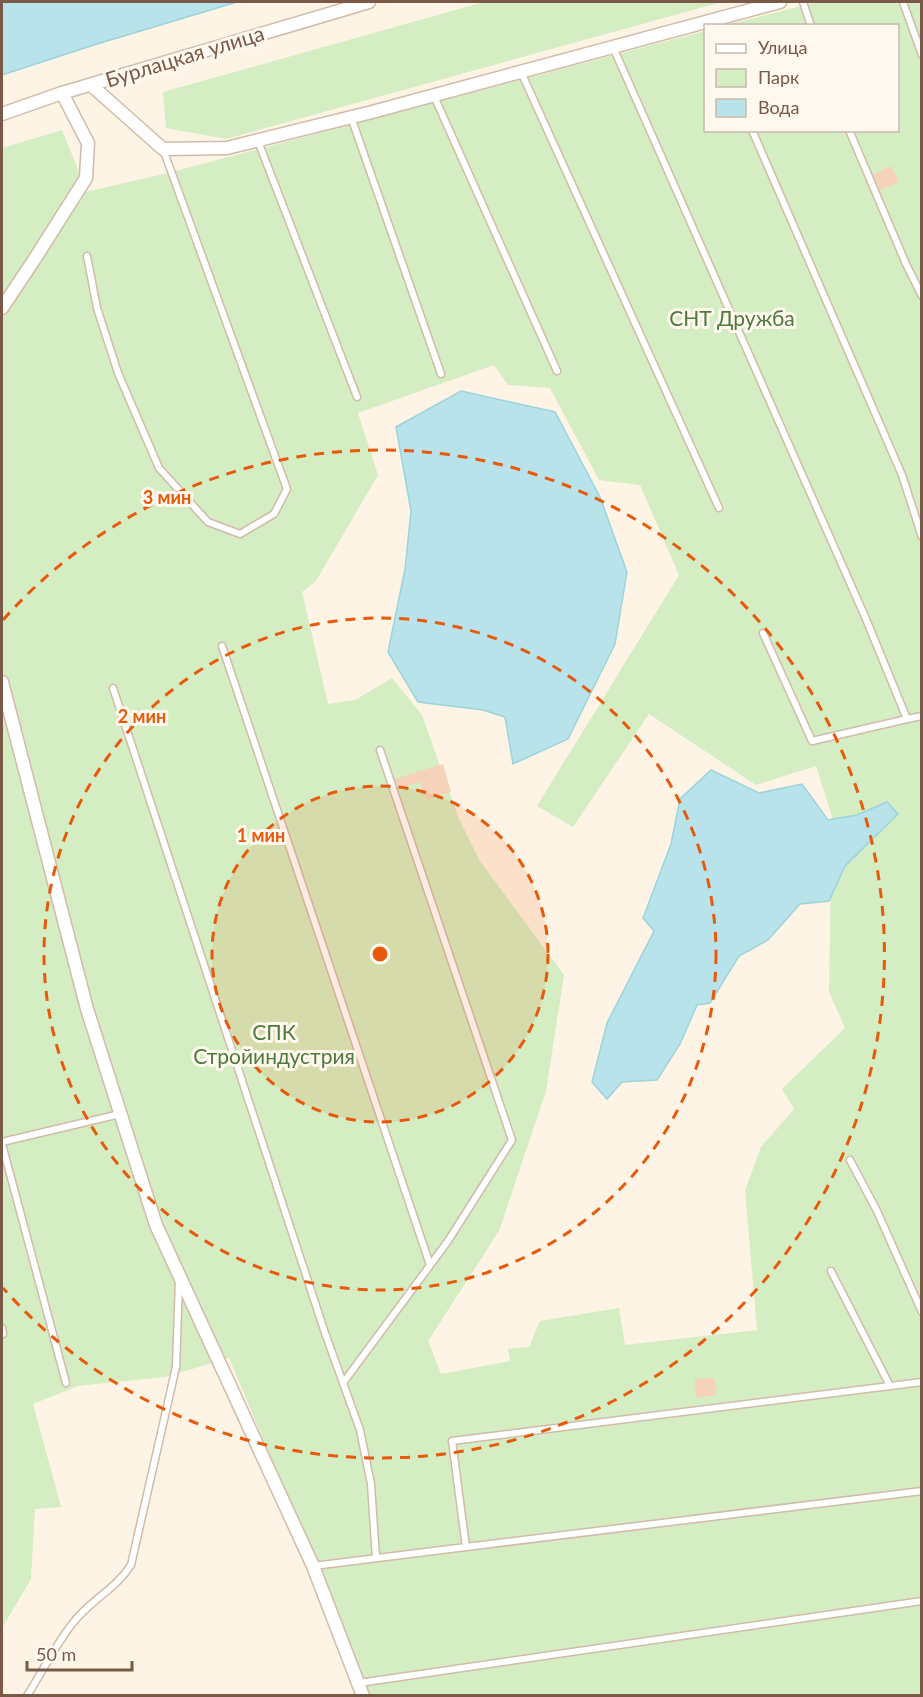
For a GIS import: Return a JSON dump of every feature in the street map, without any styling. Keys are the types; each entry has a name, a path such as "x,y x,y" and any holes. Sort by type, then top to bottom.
{"street":[{"name":"Бурлацкая улица","path":"2,114 62,93 369,2"},
{"path":"711,23 780,2"},
{"path":"91,85 163,148 227,147 434,96 704,25"},
{"path":"2,308 86,178 88,143 62,93"},
{"path":"2,682 87,1009 156,1225 313,1566 361,1689"}],"lane":[{"path":"803,2 810,24"},
{"path":"903,2 921,55"},
{"path":"613,47 866,619 907,719"},
{"path":"521,72 719,508"},
{"path":"434,96 557,371"},
{"path":"351,117 441,374"},
{"path":"754,132 902,475 921,537"},
{"path":"850,132 921,296"},
{"path":"258,140 357,397"},
{"path":"87,256 97,308 118,373 159,468 208,522 240,534 274,514 287,489 163,148"},
{"path":"763,633 812,741 921,716"},
{"path":"222,646 430,1265"},
{"path":"113,688 325,1333 360,1430 369,1473 376,1558"},
{"path":"343,1383 448,1241 512,1140 380,750"},
{"path":"66,1383 2,1143 120,1114"},
{"path":"850,1160 877,1211 921,1312"},
{"path":"831,1271 890,1386"},
{"path":"27,1695 71,1624 124,1576 131,1564 176,1367 179,1275"},
{"path":"2,1328 2,1334"},
{"path":"465,1547 452,1441 921,1382"},
{"path":"313,1566 921,1491"},
{"path":"361,1689 921,1601"}],"green space":[{"path":"484,2 722,2 226,139 166,128 163,92"},
{"name":"СПК Стройиндустрия","path":"817,2 921,2 921,1695 368,1695 337,1615 229,1358 165,1377 78,1386 33,1404 61,1507 35,1509 31,1579 2,1628 2,148 62,130 85,192 164,174 704,31 704,132 899,132 899,24 730,24","holes":["494,365 508,385 550,388 599,480 640,485 679,575 537,806 573,827 649,714 756,785 816,766 832,816 829,992 845,1028 782,1089 794,1109 761,1147 745,1190 757,1330 625,1345 619,1308 540,1321 529,1347 508,1349 510,1361 441,1374 428,1341 499,1231 546,1091 564,975 480,861 459,819 422,715 392,678 355,700 328,704 302,592 316,581 378,475 358,413"]}],"water":[{"path":"2,2 237,2 2,75"},
{"path":"461,391 555,412 600,497 627,572 615,644 568,739 513,764 505,717 483,710 418,702 388,652 405,569 411,511 396,427"},
{"path":"711,770 759,793 802,784 828,820 857,815 887,802 898,814 845,866 829,901 800,904 768,940 739,956 710,1003 697,1005 680,1044 657,1080 622,1082 607,1099 592,1082 607,1023 654,931 643,918 671,844 680,799"}],"building":[{"path":"891,166 899,182 880,190 873,174"},
{"path":"443,764 451,792 426,800 420,782 399,789 395,779"},
{"path":"715,1378 716,1396 696,1397 695,1379"}],"park label":[{"name":"СНТ Дружба","path":"732,319"}]}
